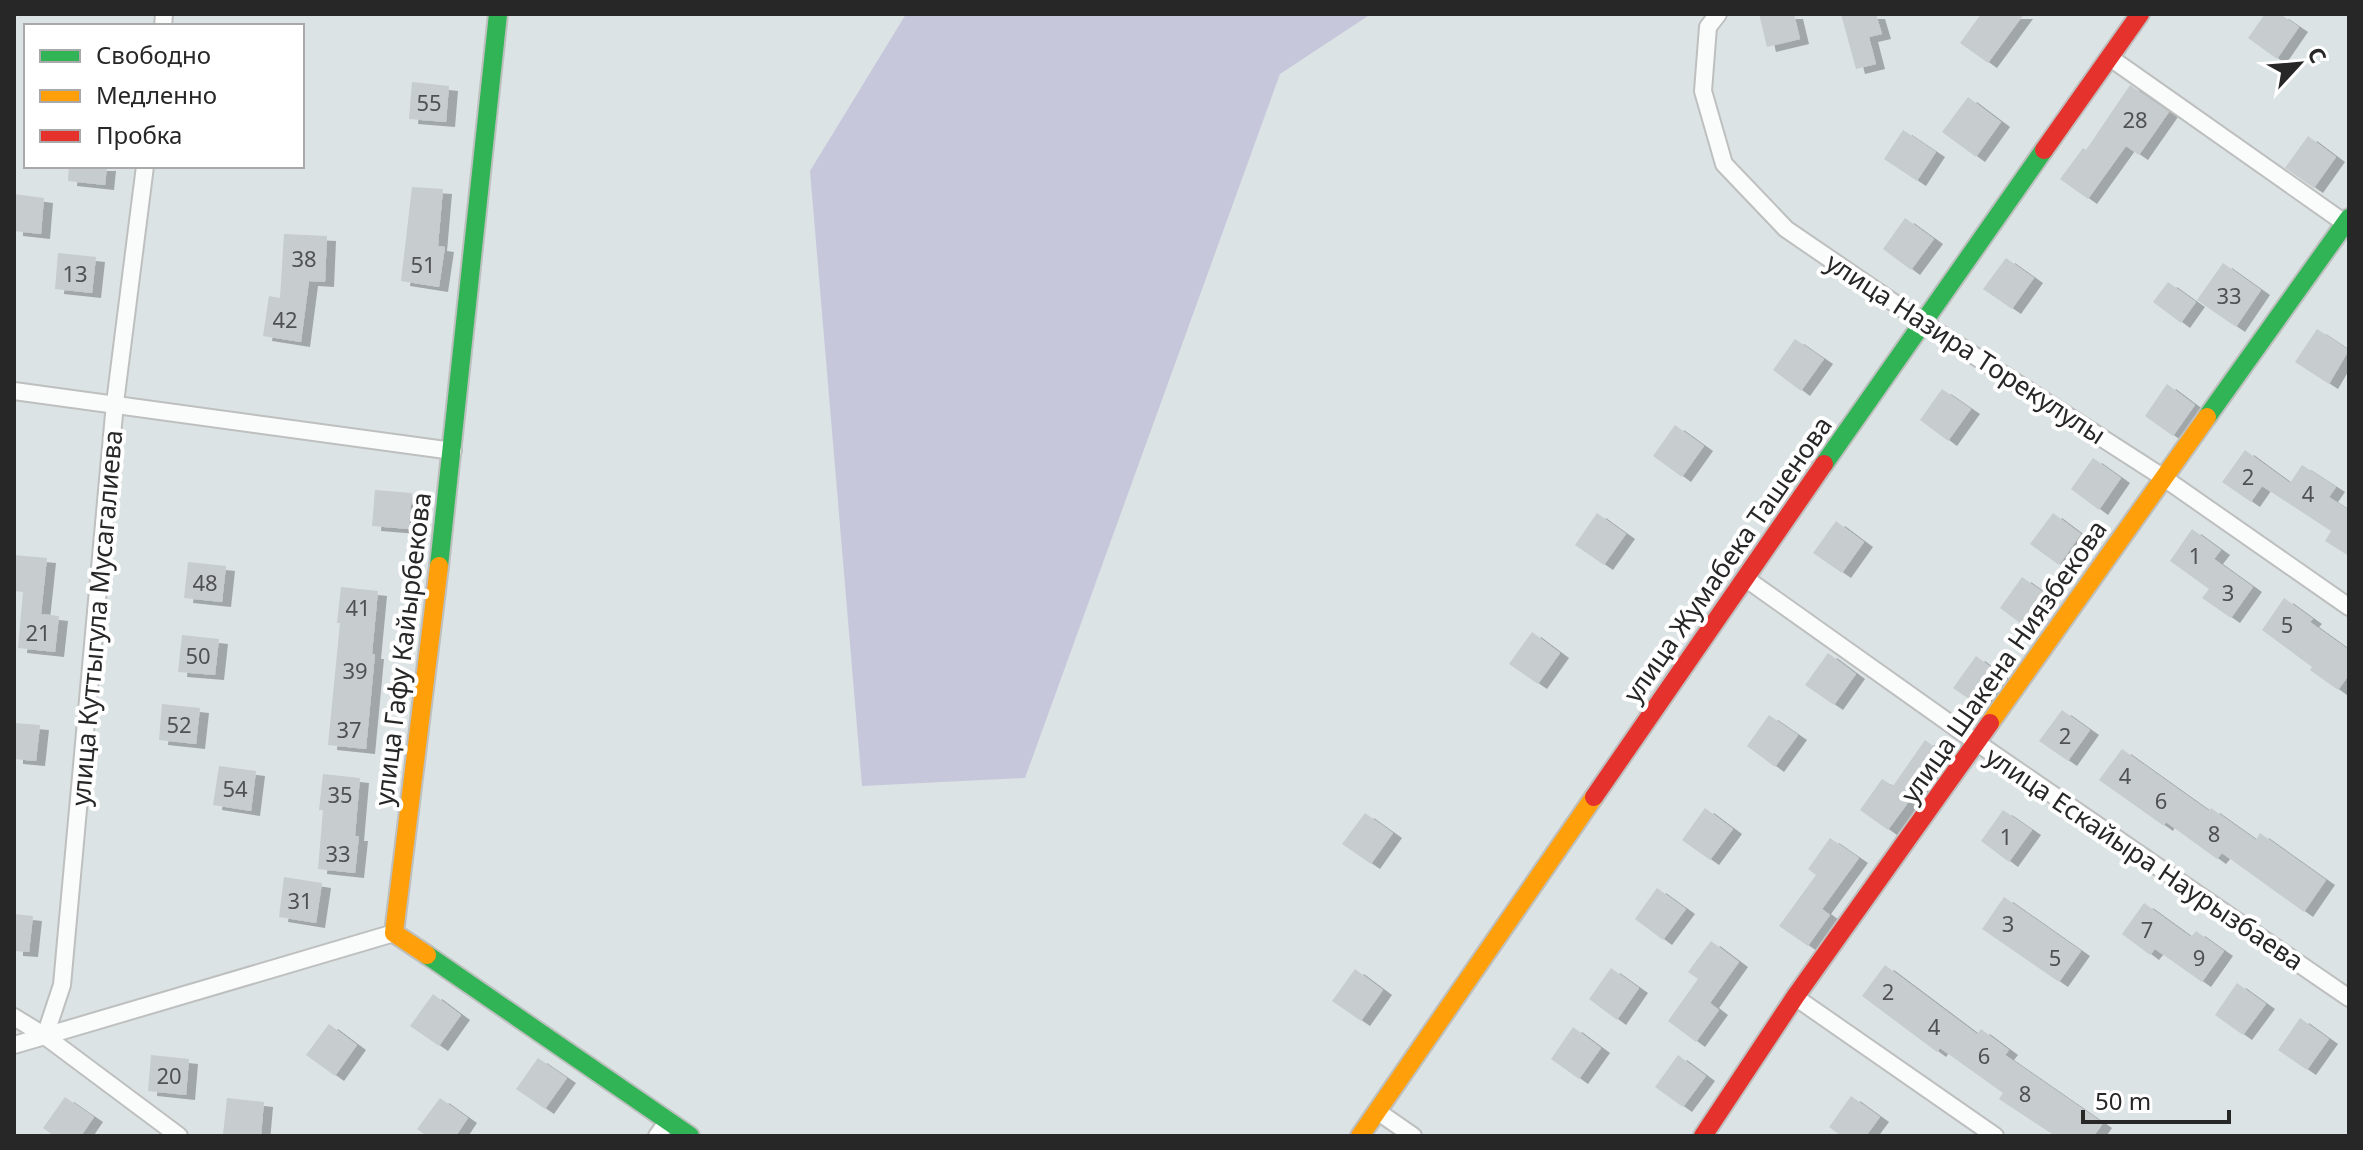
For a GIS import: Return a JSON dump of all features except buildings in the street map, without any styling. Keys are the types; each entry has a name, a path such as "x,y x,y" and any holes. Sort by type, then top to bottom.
{"street":[{"name":"улица Гафу Кайырбекова","path":"394,933 453,451 498,14"},
{"name":"улица Назира Торекулулы","path":"1718,14 1708,27 1703,91 1724,164 1786,229 1922,322 2164,478 2349,607"},
{"name":"улица Жумабека Ташенова","path":"1360,1136 1922,322 2140,14"},
{"path":"2109,57 2348,223"},
{"name":"улица Куттыгула Мусагалиева","path":"45,1036 62,985 115,403 145,168"},
{"name":"улица Шакена Ниязбекова","path":"1703,1136 1795,997 2348,223"},
{"path":"14,391 453,451"},
{"name":"улица Ескайыра Наурызбаева","path":"1745,578 1976,742 2349,998"},
{"path":"14,1045 394,933 662,1128 690,1136"},
{"path":"1795,997 1995,1136"},
{"path":"14,1017 45,1036 179,1136"},
{"path":"1377,1111 1413,1136"}],"shaded area":[{"path":"906,14 1371,14 1280,74 1025,778 862,786 810,171"}],"traffic: fast":[{"path":"439,566 498,14"},
{"path":"1824,464 2044,150"},
{"path":"2207,417 2349,218"},
{"path":"427,955 690,1136"}],"traffic: slow":[{"path":"1990,723 2207,417"},
{"path":"427,955 394,933 439,566"},
{"path":"1360,1136 1594,797"}],"traffic: jam":[{"path":"2044,150 2140,14"},
{"path":"1594,797 1824,464"},
{"path":"1703,1136 1795,997 1990,723"}]}
